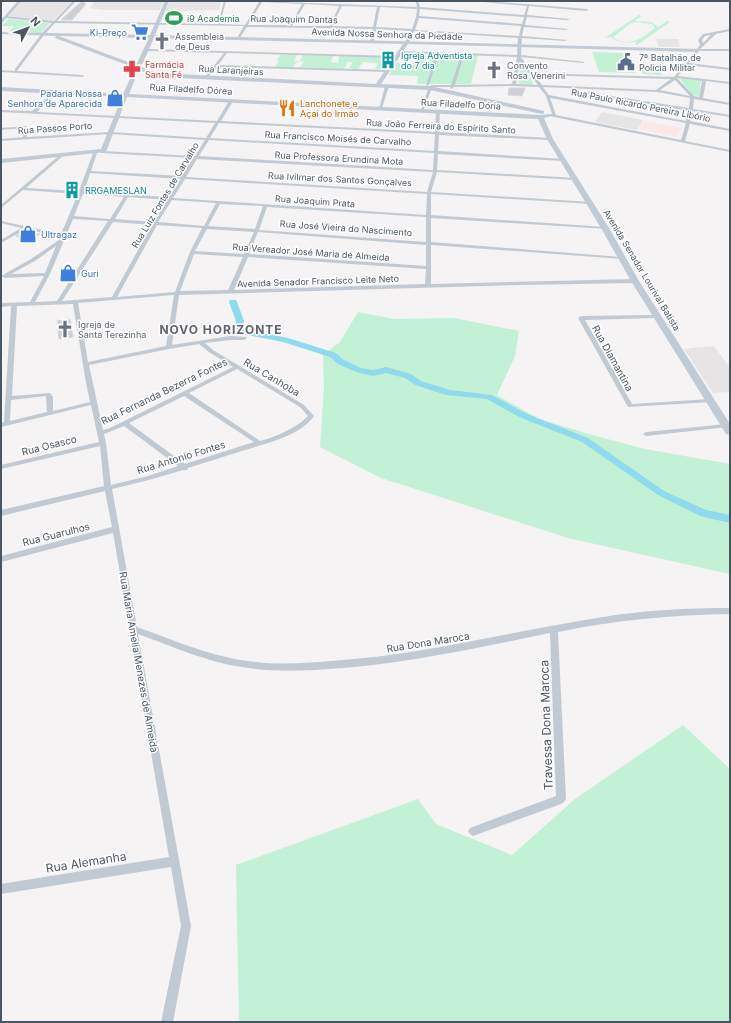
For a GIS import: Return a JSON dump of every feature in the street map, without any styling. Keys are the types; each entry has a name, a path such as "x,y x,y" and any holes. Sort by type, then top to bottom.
{"street":[{"path":"1,23 7,14 20,1"},
{"path":"16,70 43,34 75,1"},
{"path":"32,303 46,274 98,152 110,133 127,95 167,1"},
{"path":"219,24 224,1"},
{"path":"253,1 379,6 418,4 432,9 568,19"},
{"path":"240,38 261,1"},
{"path":"474,1 586,10"},
{"path":"514,85 519,57 520,37 525,16 525,1"},
{"path":"557,8 559,1"},
{"path":"291,25 304,3"},
{"path":"377,86 407,42 414,29 418,17 418,4"},
{"path":"330,26 342,5"},
{"path":"372,41 376,28 379,6"},
{"path":"565,47 566,29 571,9"},
{"name":"Rua Joaquim Dantas","path":"7,14 55,22 330,26 414,29 565,40"},
{"path":"499,35 503,14"},
{"path":"418,17 566,29"},
{"path":"544,27 544,38"},
{"path":"659,90 676,77 700,47 716,33 730,30"},
{"name":"Avenida Nossa Senhora da Piedade","path":"1,33 372,41 565,47 700,47 730,50"},
{"path":"51,34 137,71"},
{"path":"147,50 226,53 438,53 584,62"},
{"path":"206,78 226,53"},
{"path":"421,110 438,53"},
{"path":"463,54 452,88 514,85 659,90 730,104"},
{"path":"519,57 548,96 552,116 730,151"},
{"path":"687,64 730,69"},
{"path":"216,66 388,71"},
{"path":"1,71 16,70 83,76"},
{"name":"Rua Laranjeiras","path":"137,71 156,75 206,78 452,88 552,116"},
{"path":"531,74 676,77 730,83"},
{"path":"676,77 692,96 691,110 683,142"},
{"path":"701,98 704,80"},
{"path":"380,108 387,86"},
{"path":"548,86 730,116"},
{"name":"Rua Filadelfo Dórea","path":"2,91 127,95 380,108"},
{"path":"34,112 56,92"},
{"name":"Rua Paulo Ricardo Pereira Libório","path":"548,96 730,130"},
{"name":"Rua Luiz Fontes de Carvalho","path":"114,298 170,198 184,178 231,101"},
{"name":"Rua Filadelfo Dória","path":"380,108 540,117 552,116"},
{"name":"Rua João Ferreira do Espírito Santo","path":"1,111 550,139"},
{"path":"428,285 430,242 429,192 435,171 438,111"},
{"name":"Avenida Senador Lourival Batista","path":"540,117 550,139 605,228 621,258 728,429"},
{"path":"1,129 26,127 25,138"},
{"name":"Rua Passos Porto","path":"1,140 110,133"},
{"name":"Rua Francisco Moisés de Carvalho","path":"110,133 436,151 564,160"},
{"path":"1,161 98,152"},
{"name":"Rua Professora Erundina Mota","path":"98,152 575,179"},
{"path":"1,207 24,189 62,155"},
{"name":"Rua Ivilmar dos Santos Gonçalves","path":"90,172 590,203"},
{"name":"Rua Joaquim Prata","path":"24,189 605,228"},
{"path":"58,302 127,196"},
{"path":"169,347 177,293 192,252 219,202"},
{"path":"230,292 257,230 265,206"},
{"name":"Rua José Vieira do Nascimento","path":"70,217 430,242 621,258"},
{"path":"1,222 26,227 61,238"},
{"path":"1,242 26,227"},
{"path":"2,276 33,260 61,238"},
{"name":"Rua Vereador José Maria de Almeida","path":"192,252 428,268"},
{"path":"2,276 46,274"},
{"name":"Avenida Senador Francisco Leite Neto","path":"1,305 76,302 177,293 428,285 635,281"},
{"name":"Rua Maria Amelia Menezes de Almeida","path":"76,302 93,403 103,442 108,487 186,926 167,1022"},
{"path":"14,304 10,398 4,424 93,403"},
{"name":"Rua Diamantina","path":"653,316 581,318 630,406 710,401"},
{"path":"86,364 169,347 230,338 244,338"},
{"name":"Rua Canhoba","path":"201,343 237,367 302,406 311,416"},
{"name":"Rua Fernanda Bezerra Fontes","path":"100,433 124,423 237,367"},
{"path":"10,398 42,393 48,394 50,398 50,413"},
{"path":"184,393 262,443"},
{"name":"Rua Antonio Fontes","path":"1,514 185,468 262,443 306,421 311,416"},
{"path":"124,423 185,468"},
{"path":"646,434 728,429"},
{"name":"Rua Osasco","path":"1,467 103,442"},
{"name":"Rua Guarulhos","path":"1,558 116,529"},
{"name":"Rua Dona Maroca","path":"133,629 217,658 254,666 274,668 350,664 434,654 604,620 677,612 730,611"},
{"name":"Travessa Dona Maroca","path":"473,831 561,799 554,629"},
{"name":"Rua Alemanha","path":"1,889 175,861"}],"shaded area":[{"path":"23,1 72,2 52,21 9,16"},
{"path":"95,1 164,1 160,10 104,10 89,8"},
{"path":"170,1 221,1 219,10 165,11"},
{"path":"656,39 678,39 680,47 659,47"},
{"path":"602,112 643,120 637,130 595,122"},
{"path":"645,121 682,128 676,137 639,129"},
{"path":"714,346 730,368 730,392 713,393 684,349"}],"green space":[{"path":"639,15 642,16 634,21 651,22 658,27 667,21 670,22 637,45 635,44 637,42 623,42 611,37 605,38"},
{"path":"8,19 50,23 41,33 8,32 14,26 2,26"},
{"path":"592,52 626,53 635,73 599,72"},
{"path":"439,54 478,55 471,84 417,84 418,76 389,75 396,63 414,65 418,57 438,56"},
{"path":"280,55 297,55 294,61 298,61 293,67 275,67 279,61 277,61"},
{"path":"303,55 333,56 331,62 338,63 339,56 385,57 381,63 390,64 387,70 375,69 378,63 363,62 358,69 349,68 353,62 348,62 344,69 300,67 304,62 300,61"},
{"path":"520,60 534,85 519,84"},
{"path":"638,65 657,65 662,75 643,74"},
{"path":"680,79 701,81 699,96 692,95"},
{"path":"358,312 394,319 454,318 519,331 515,356 497,395 539,419 596,436 645,449 730,464 730,574 568,538 381,478 320,447 324,387 323,355 340,342"},
{"path":"683,725 730,769 730,1022 239,1022 236,865 418,799 436,824 512,855 575,799"}],"building":[{"path":"82,1 86,4 72,20 61,20"},
{"path":"137,26 150,26 145,33 134,33"},
{"path":"509,88 525,88 522,96 508,95"},
{"name":"Ultragaz","path":"26,231 40,234 32,239 16,236"},
{"name":"Igreja de Santa Terezinha","path":"70,319 73,337 59,339 57,321"}],"waterway":[{"path":"233,302 240,321 240,328 245,332 285,340 333,355 341,362 359,370 373,373 386,370 408,376 418,383 449,393 489,397 522,415 585,440 661,493 704,513 730,519"}],"place":[{"name":"i9 Academia","path":"174,18"},
{"name":"Ki-Preço","path":"140,32"},
{"name":"Assembleia de Deus","path":"162,41"},
{"name":"Igreja Adventista do 7 dia","path":"388,60"},
{"name":"7º Batalhão de Policia Militar","path":"626,62"},
{"name":"Farmácia Santa Fé","path":"132,69"},
{"name":"Convento Rosa Venerini","path":"494,70"},
{"name":"Padaria Nossa Senhora de Aparecida","path":"115,98"},
{"name":"Lanchonete e Açai do Irmão","path":"287,108"},
{"name":"RRGAMESLAN","path":"72,190"},
{"name":"Ultragaz","path":"28,234"},
{"name":"Guri","path":"68,273"},
{"name":"Igreja de Santa Terezinha","path":"65,329"}],"district":[{"name":"NOVO HORIZONTE","path":"221,329"}]}
